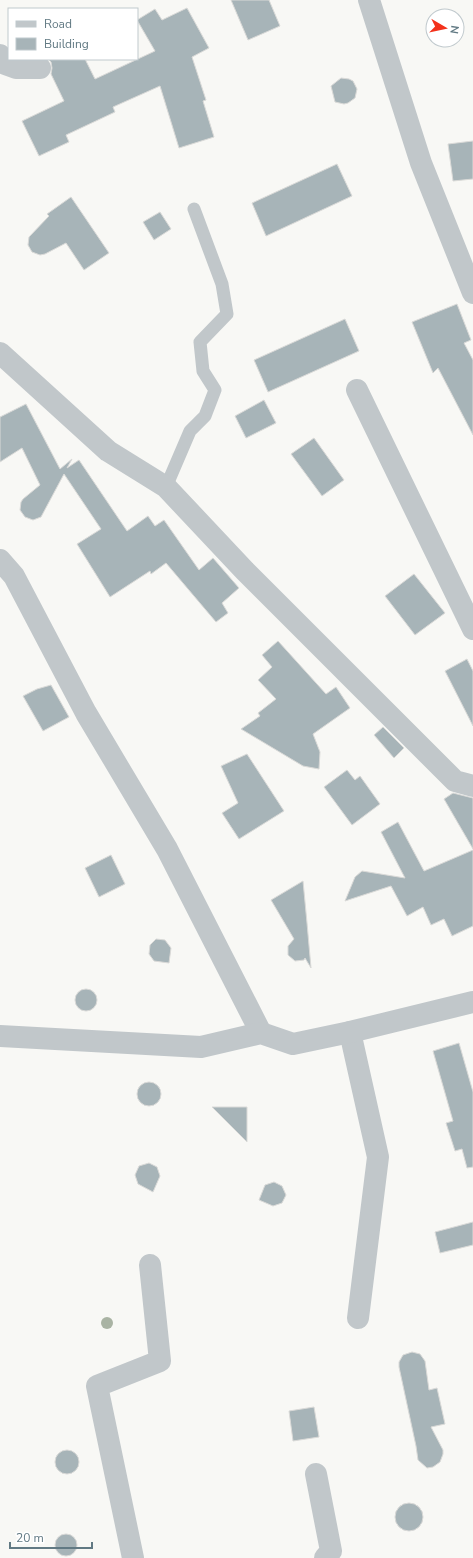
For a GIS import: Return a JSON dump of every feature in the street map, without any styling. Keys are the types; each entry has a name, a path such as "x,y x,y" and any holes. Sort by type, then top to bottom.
{"street":[{"path":"369,0 421,163 473,293"},
{"path":"0,54 5,64 10,66 16,68 40,68"},
{"path":"0,353 108,451 166,487 245,570 455,780 473,786"},
{"path":"357,390 473,629"},
{"path":"0,560 14,576 86,713 167,849 261,1033"},
{"path":"0,1036 201,1047 261,1033 293,1044 350,1032 473,1002"},
{"path":"350,1032 378,1157 358,1318"},
{"path":"133,1558 97,1386 160,1361 150,1265"},
{"path":"316,1474 331,1551 325,1558"}],"lane":[{"path":"166,487 190,431 205,416 215,390 203,371 200,342 227,314 222,284 194,209"}],"building":[{"path":"231,0 269,0 280,26 248,40"},
{"path":"187,8 209,48 192,57 206,100 203,101 214,137 179,148 160,86 113,107 115,112 66,135 69,142 39,156 22,121 64,101 51,74 52,68 49,60 86,60 95,79 155,51 138,19 155,9 162,20"},
{"path":"341,78 353,81 357,89 355,98 344,104 335,102 331,86"},
{"path":"473,141 473,179 453,181 448,144"},
{"path":"337,164 352,196 266,236 252,203"},
{"path":"71,197 109,253 84,270 66,243 40,255 32,252 28,245 29,237 49,216 47,214"},
{"path":"160,212 171,229 154,240 143,222"},
{"path":"457,304 471,340 464,343 473,360 473,435 438,368 433,373 412,322"},
{"path":"345,319 359,351 268,392 254,360"},
{"path":"264,400 276,423 246,438 235,416"},
{"path":"26,404 60,469 72,459 67,468 79,460 127,531 148,516 155,526 164,520 199,570 213,558 239,588 222,603 228,613 216,622 166,563 151,574 150,571 110,597 77,544 101,529 64,474 41,517 33,520 25,517 20,510 21,502 40,485 22,448 0,462 0,417"},
{"path":"314,438 344,480 322,496 291,454"},
{"path":"414,574 445,613 415,635 385,596"},
{"path":"278,641 326,694 336,687 350,708 313,734 320,752 319,769 303,766 241,729 260,716 258,713 276,699 258,680 272,667 262,655"},
{"path":"467,659 473,671 473,726 445,671"},
{"path":"51,685 69,717 43,731 23,696 37,689"},
{"path":"383,727 404,748 394,758 374,735"},
{"path":"247,754 284,811 239,839 222,813 238,803 221,766"},
{"path":"347,770 355,780 360,776 380,804 352,825 324,787"},
{"path":"453,793 473,798 473,849 444,799"},
{"path":"398,822 424,871 473,850 473,926 452,936 444,919 431,925 423,907 407,916 391,886 345,901 355,877 362,871 405,878 381,832"},
{"path":"111,855 125,884 99,897 85,868"},
{"path":"303,881 311,968 305,958 304,960 295,961 288,955 288,946 294,939 271,900"},
{"path":"156,939 165,940 171,948 169,963 154,961 149,954 150,945"},
{"path":"86,989 94,992 97,1000 94,1008 86,1011 78,1008 75,1000 78,992"},
{"path":"459,1043 473,1092 473,1167 467,1168 462,1149 455,1151 446,1123 453,1121 433,1051"},
{"path":"149,1082 154,1083 160,1089 160,1099 154,1105 149,1106 144,1105 138,1099 137,1094 138,1089 144,1083"},
{"path":"212,1107 247,1107 247,1142"},
{"path":"149,1163 157,1167 160,1176 153,1192 138,1184 135,1175 139,1166"},
{"path":"274,1182 282,1186 286,1195 282,1203 273,1206 259,1200 265,1185"},
{"path":"473,1222 473,1245 440,1253 435,1232"},
{"path":"412,1352 420,1354 425,1361 429,1390 437,1388 445,1424 431,1427 443,1450 443,1454 440,1462 433,1467 427,1468 418,1460 399,1367 399,1362 403,1355"},
{"path":"314,1407 319,1437 293,1441 289,1411"},
{"path":"67,1450 76,1453 79,1462 76,1471 67,1474 58,1471 55,1462 58,1453"},
{"path":"409,1503 419,1507 423,1517 419,1527 409,1531 399,1527 395,1517 399,1507"},
{"path":"66,1534 74,1537 77,1545 74,1553 66,1556 58,1553 55,1545 58,1537"}]}
